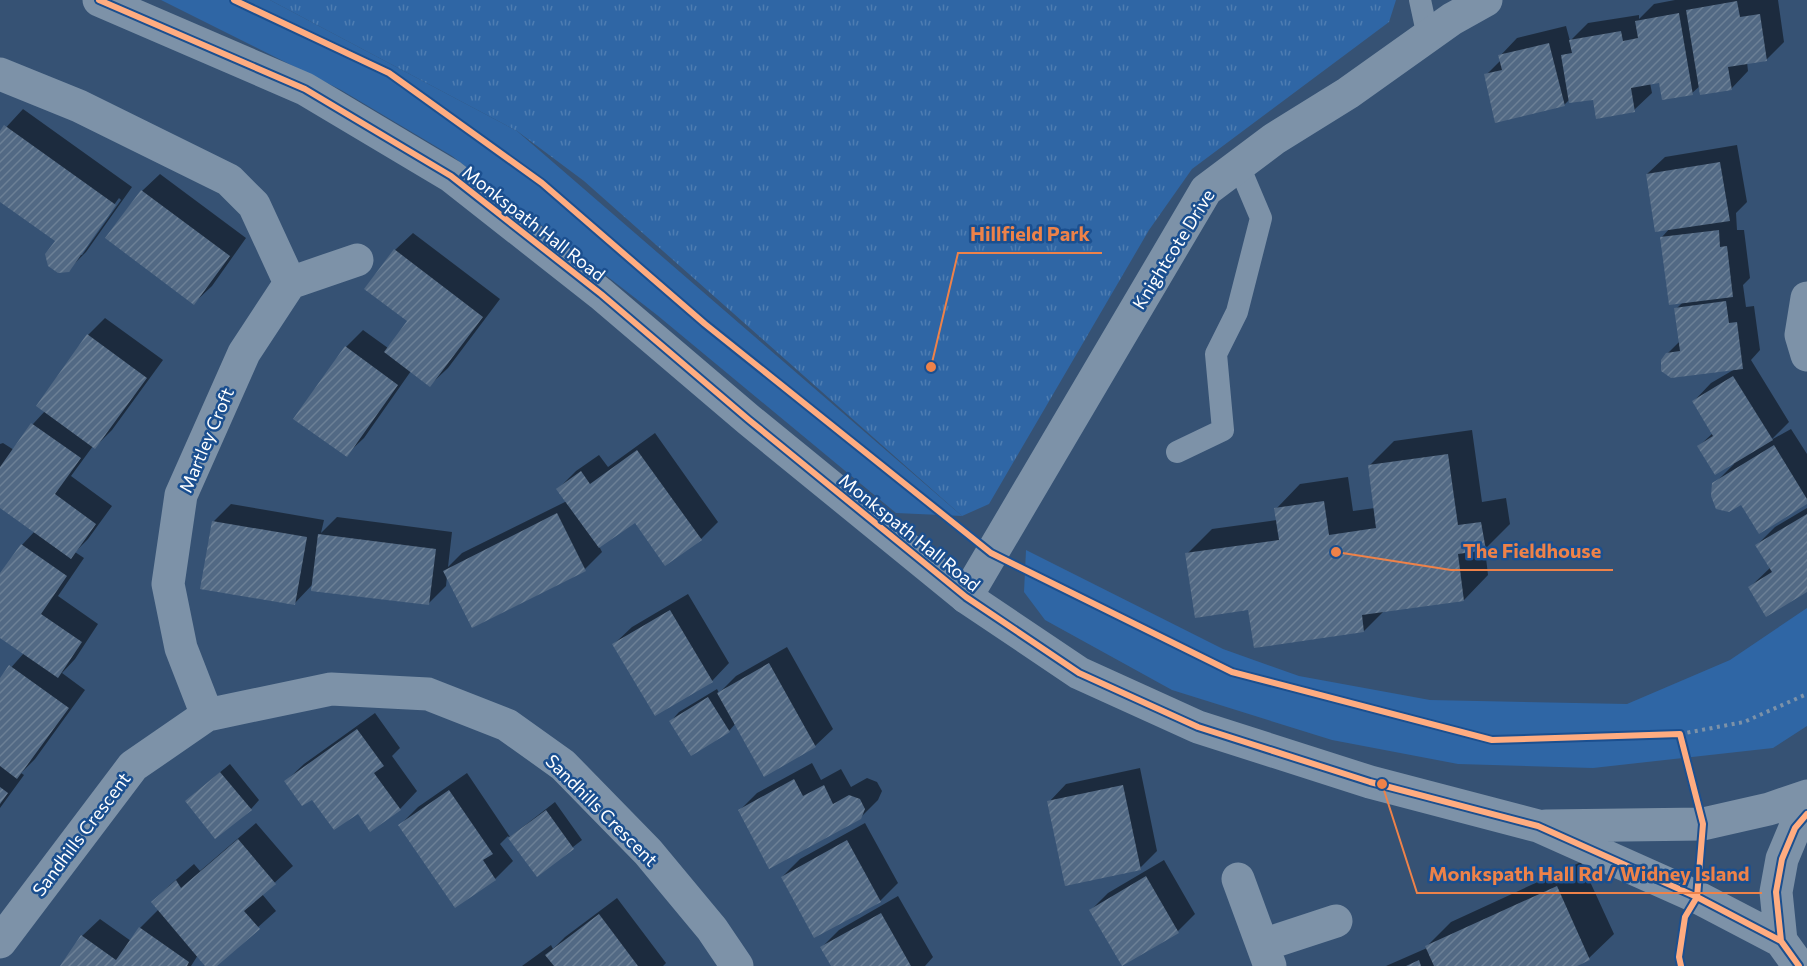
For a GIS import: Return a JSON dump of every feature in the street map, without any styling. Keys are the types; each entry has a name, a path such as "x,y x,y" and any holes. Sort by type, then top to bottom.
{"street":[{"name":"Monkspath Hall Road","path":"99,0 306,89 451,176 601,294 749,420 966,597 1079,673 1197,727 1370,782 1538,826 1697,897 1790,953"},
{"name":"Knightcote Drive","path":"966,597 1206,190 1274,139 1348,93 1452,19 1486,0"},
{"path":"0,74 79,106 229,180 254,205 290,283 357,260"},
{"name":"Martley Croft","path":"207,715 181,648 168,584 181,495 244,353 290,283"},
{"path":"1807,298 1800,334 1807,355"},
{"name":"Sandhills Crescent","path":"0,942 133,766 207,715 331,689 428,694 507,725 563,765 648,852 712,929 737,966"},
{"name":"Monkspath Hall Road","path":"1538,826 1702,824 1769,809 1807,796"},
{"path":"1790,953 1776,892 1782,859 1795,828 1807,814"},
{"path":"1238,879 1267,956 1336,921"}],"lane":[{"path":"1420,0 1428,37"},
{"path":"1177,452 1223,430 1215,354 1237,312 1261,218 1239,166"}],"path":[{"path":"1680,734 1744,722 1807,694"}],"green space":[{"path":"161,0 270,0 517,131 962,516 896,513 657,315 452,156 341,90"},
{"path":"270,0 1396,0 1389,22 1192,169 1149,230 989,504 962,516 584,181 517,131"},
{"path":"1026,550 1223,649 1299,676 1430,700 1627,704 1730,660 1807,608 1807,726 1773,748 1593,768 1458,764 1332,740 1172,690 1045,620 1024,592"}],"building":[{"path":"1737,1 1740,17 1760,14 1767,61 1728,67 1732,90 1700,95 1686,10"},
{"path":"1679,13 1693,95 1662,100 1659,83 1631,88 1635,112 1596,119 1593,100 1569,103 1561,55 1572,53 1569,40 1621,31 1623,41 1638,38 1635,21"},
{"path":"1549,43 1565,106 1495,123 1484,74 1502,70 1498,55"},
{"path":"4,125 116,205 69,272 58,273 48,266 45,254 55,241 0,202 0,131"},
{"path":"1720,162 1730,221 1655,232 1646,174"},
{"path":"141,190 230,256 194,305 105,238"},
{"path":"1719,230 1720,247 1727,246 1733,297 1669,305 1660,237"},
{"path":"394,249 483,317 430,387 384,352 407,321 364,289"},
{"path":"1726,301 1729,323 1737,322 1743,369 1671,378 1661,371 1661,360 1666,353 1680,351 1674,308"},
{"path":"87,334 147,378 95,449 36,406"},
{"path":"345,346 398,385 347,457 293,419"},
{"path":"1733,376 1773,440 1715,475 1697,446 1713,436 1692,401"},
{"path":"31,423 81,458 55,494 96,524 71,559 0,508 0,467"},
{"path":"1774,445 1807,499 1807,504 1759,534 1741,505 1729,512 1716,509 1711,496 1712,483"},
{"path":"637,450 702,540 665,566 635,523 599,548 556,489 581,471 590,484"},
{"path":"1448,454 1458,525 1481,522 1486,550 1458,554 1464,601 1362,615 1364,632 1254,648 1248,610 1195,618 1185,553 1279,540 1274,508 1324,501 1329,535 1376,528 1368,465"},
{"path":"557,513 586,571 472,628 443,571"},
{"path":"1807,514 1807,592 1766,617 1748,587 1772,572 1755,545"},
{"path":"212,521 307,537 295,605 200,589"},
{"path":"318,534 436,549 429,605 311,591"},
{"path":"21,544 67,576 41,614 82,642 58,678 0,638 0,573"},
{"path":"670,610 713,682 655,716 612,644"},
{"path":"769,663 816,747 764,777 717,693"},
{"path":"9,665 69,708 17,779 0,766 0,678"},
{"path":"708,697 730,732 691,756 669,721"},
{"path":"357,729 384,766 374,773 401,810 370,832 358,814 334,830 312,800 302,806 284,781"},
{"path":"220,772 252,810 215,839 185,801"},
{"path":"794,779 803,796 824,785 833,804 849,795 860,799 865,809 861,819 769,869 738,810"},
{"path":"1123,785 1141,870 1065,886 1047,801"},
{"path":"0,787 8,793 0,804"},
{"path":"449,790 493,854 483,860 496,880 455,908 398,825"},
{"path":"546,810 574,849 537,877 508,838"},
{"path":"238,839 276,884 244,911 260,929 217,966 205,966 151,902 176,880 181,888"},
{"path":"847,840 881,902 814,938 781,877"},
{"path":"1146,876 1179,933 1122,966 1089,910"},
{"path":"1557,886 1590,960 1577,966 1434,966 1425,946"},
{"path":"881,913 911,966 831,966 820,947"},
{"path":"599,914 638,966 554,966 545,955"},
{"path":"139,927 189,962 187,966 60,966 81,935 116,960"},
{"path":"1419,960 1421,966 1406,966"}],"cycle path":[{"path":"99,0 305,89 451,176 601,294 749,420 966,597 1079,673 1198,727 1370,782 1538,826 1697,897 1781,941"},
{"path":"234,0 389,73 542,183 705,324 991,553 1232,672 1492,740 1680,734 1703,824 1697,897 1685,917 1679,957 1681,966"},
{"path":"1799,966 1781,941 1776,892 1782,859 1795,828 1807,814"}],"place":[{"name":"Hillfield Park","path":"931,367"},
{"name":"The Fieldhouse","path":"1336,552"},
{"name":"Monkspath Hall Rd / Widney Island","path":"1382,784"}]}
